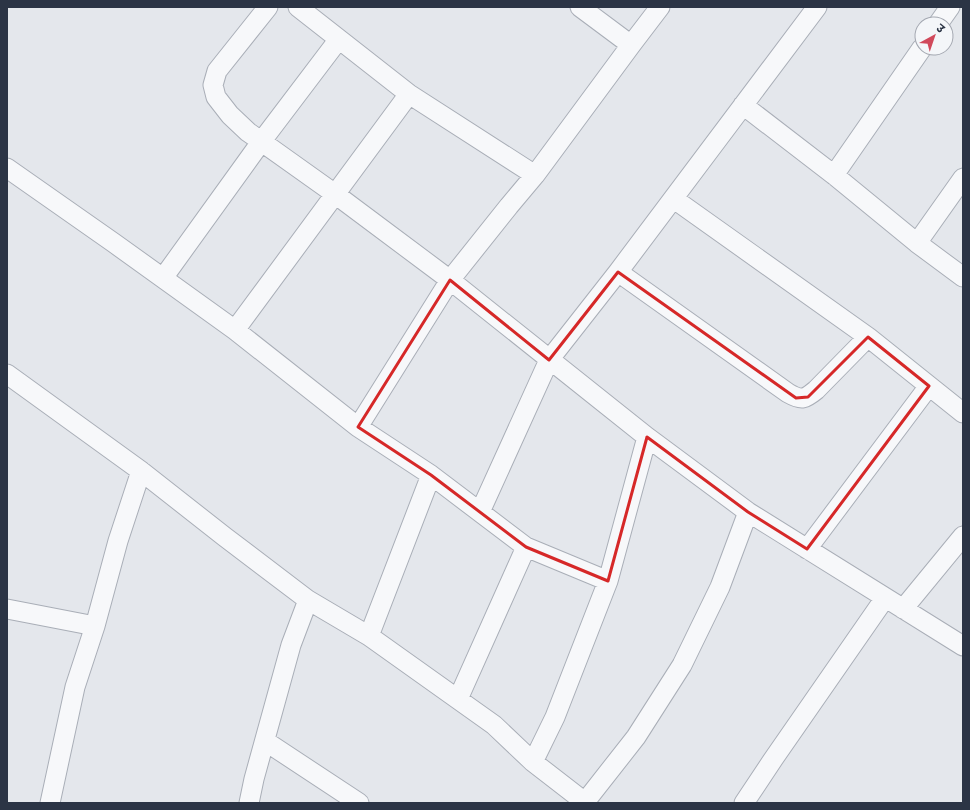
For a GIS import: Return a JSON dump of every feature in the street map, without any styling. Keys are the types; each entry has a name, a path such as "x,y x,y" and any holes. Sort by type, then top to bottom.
{"street":[{"path":"268,7 217,70 213,85 216,97 230,115 248,132 335,194 450,280 647,437 748,512 963,646"},
{"path":"298,7 409,94 535,175"},
{"path":"580,7 631,45"},
{"path":"358,427 450,280 535,175 660,7"},
{"path":"480,512 549,360 618,272 817,7"},
{"path":"944,16 950,7"},
{"path":"162,278 261,142 339,39"},
{"path":"834,175 916,56"},
{"path":"235,330 409,94"},
{"path":"743,104 834,175 917,243 963,277"},
{"path":"7,168 235,330 358,427 431,475 526,547 608,581"},
{"path":"917,243 963,178"},
{"path":"674,198 868,337 963,413"},
{"path":"618,272 796,398 808,397 868,337"},
{"path":"7,374 141,471 308,600 369,636 494,725 533,762 586,803 636,737 682,665 720,586 748,512"},
{"path":"807,549 929,386"},
{"path":"533,762 555,718 608,581 647,437"},
{"path":"50,803 75,687 95,626 118,541 141,471"},
{"path":"369,636 431,475"},
{"path":"903,609 963,536"},
{"path":"458,699 526,547"},
{"path":"744,803 885,598"},
{"path":"249,803 254,778 291,645 308,600"},
{"path":"7,609 95,626"},
{"path":"265,741 359,803"}],"highlighted area":[{"path":"618,272 796,398 808,397 868,337 929,386 807,549 748,512 647,437 608,581 526,547 431,475 358,427 450,280 549,360"}]}
